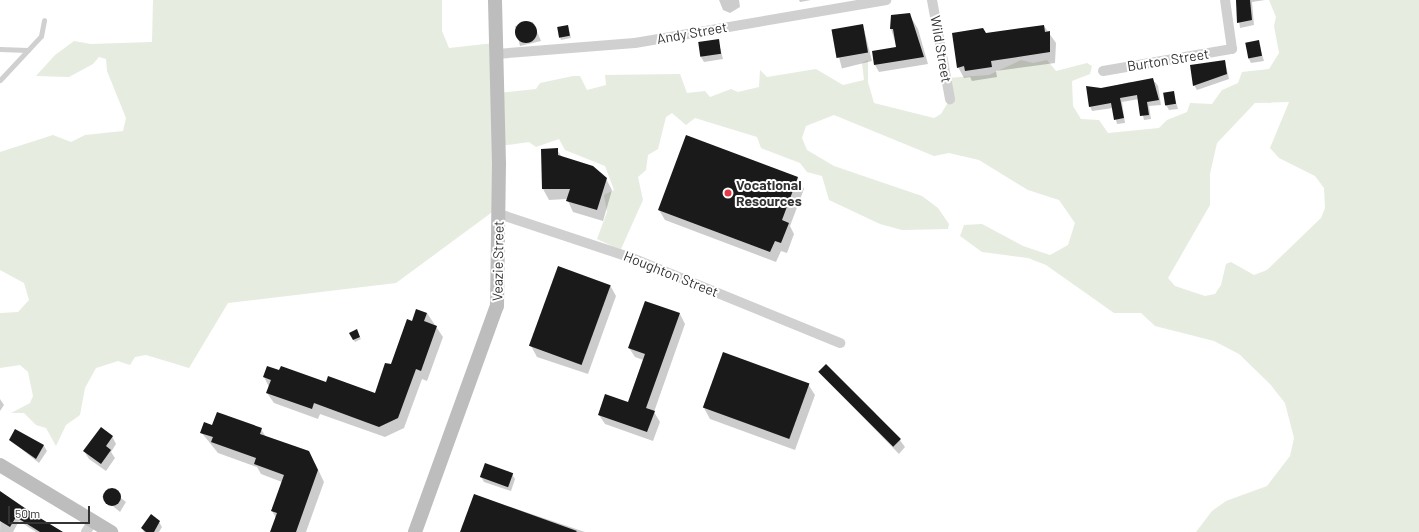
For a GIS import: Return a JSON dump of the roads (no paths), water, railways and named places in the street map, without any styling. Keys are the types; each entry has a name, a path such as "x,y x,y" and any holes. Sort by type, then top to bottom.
{"street":[{"name":"Veazie Street","path":"415,532 497,306 499,214 495,0"},
{"name":"Andy Street","path":"496,54 635,43 886,0"},
{"name":"Wild Street","path":"932,0 950,99"},
{"name":"Burton Street","path":"1103,71 1232,49 1225,0"},
{"name":"Houghton Street","path":"499,214 632,258 840,343"},
{"path":"0,465 90,526 111,532"}],"lane":[{"path":"0,80 41,36 44,20"},
{"path":"0,49 28,50"}],"place":[{"name":"Vocational Resources","path":"728,193"}]}
